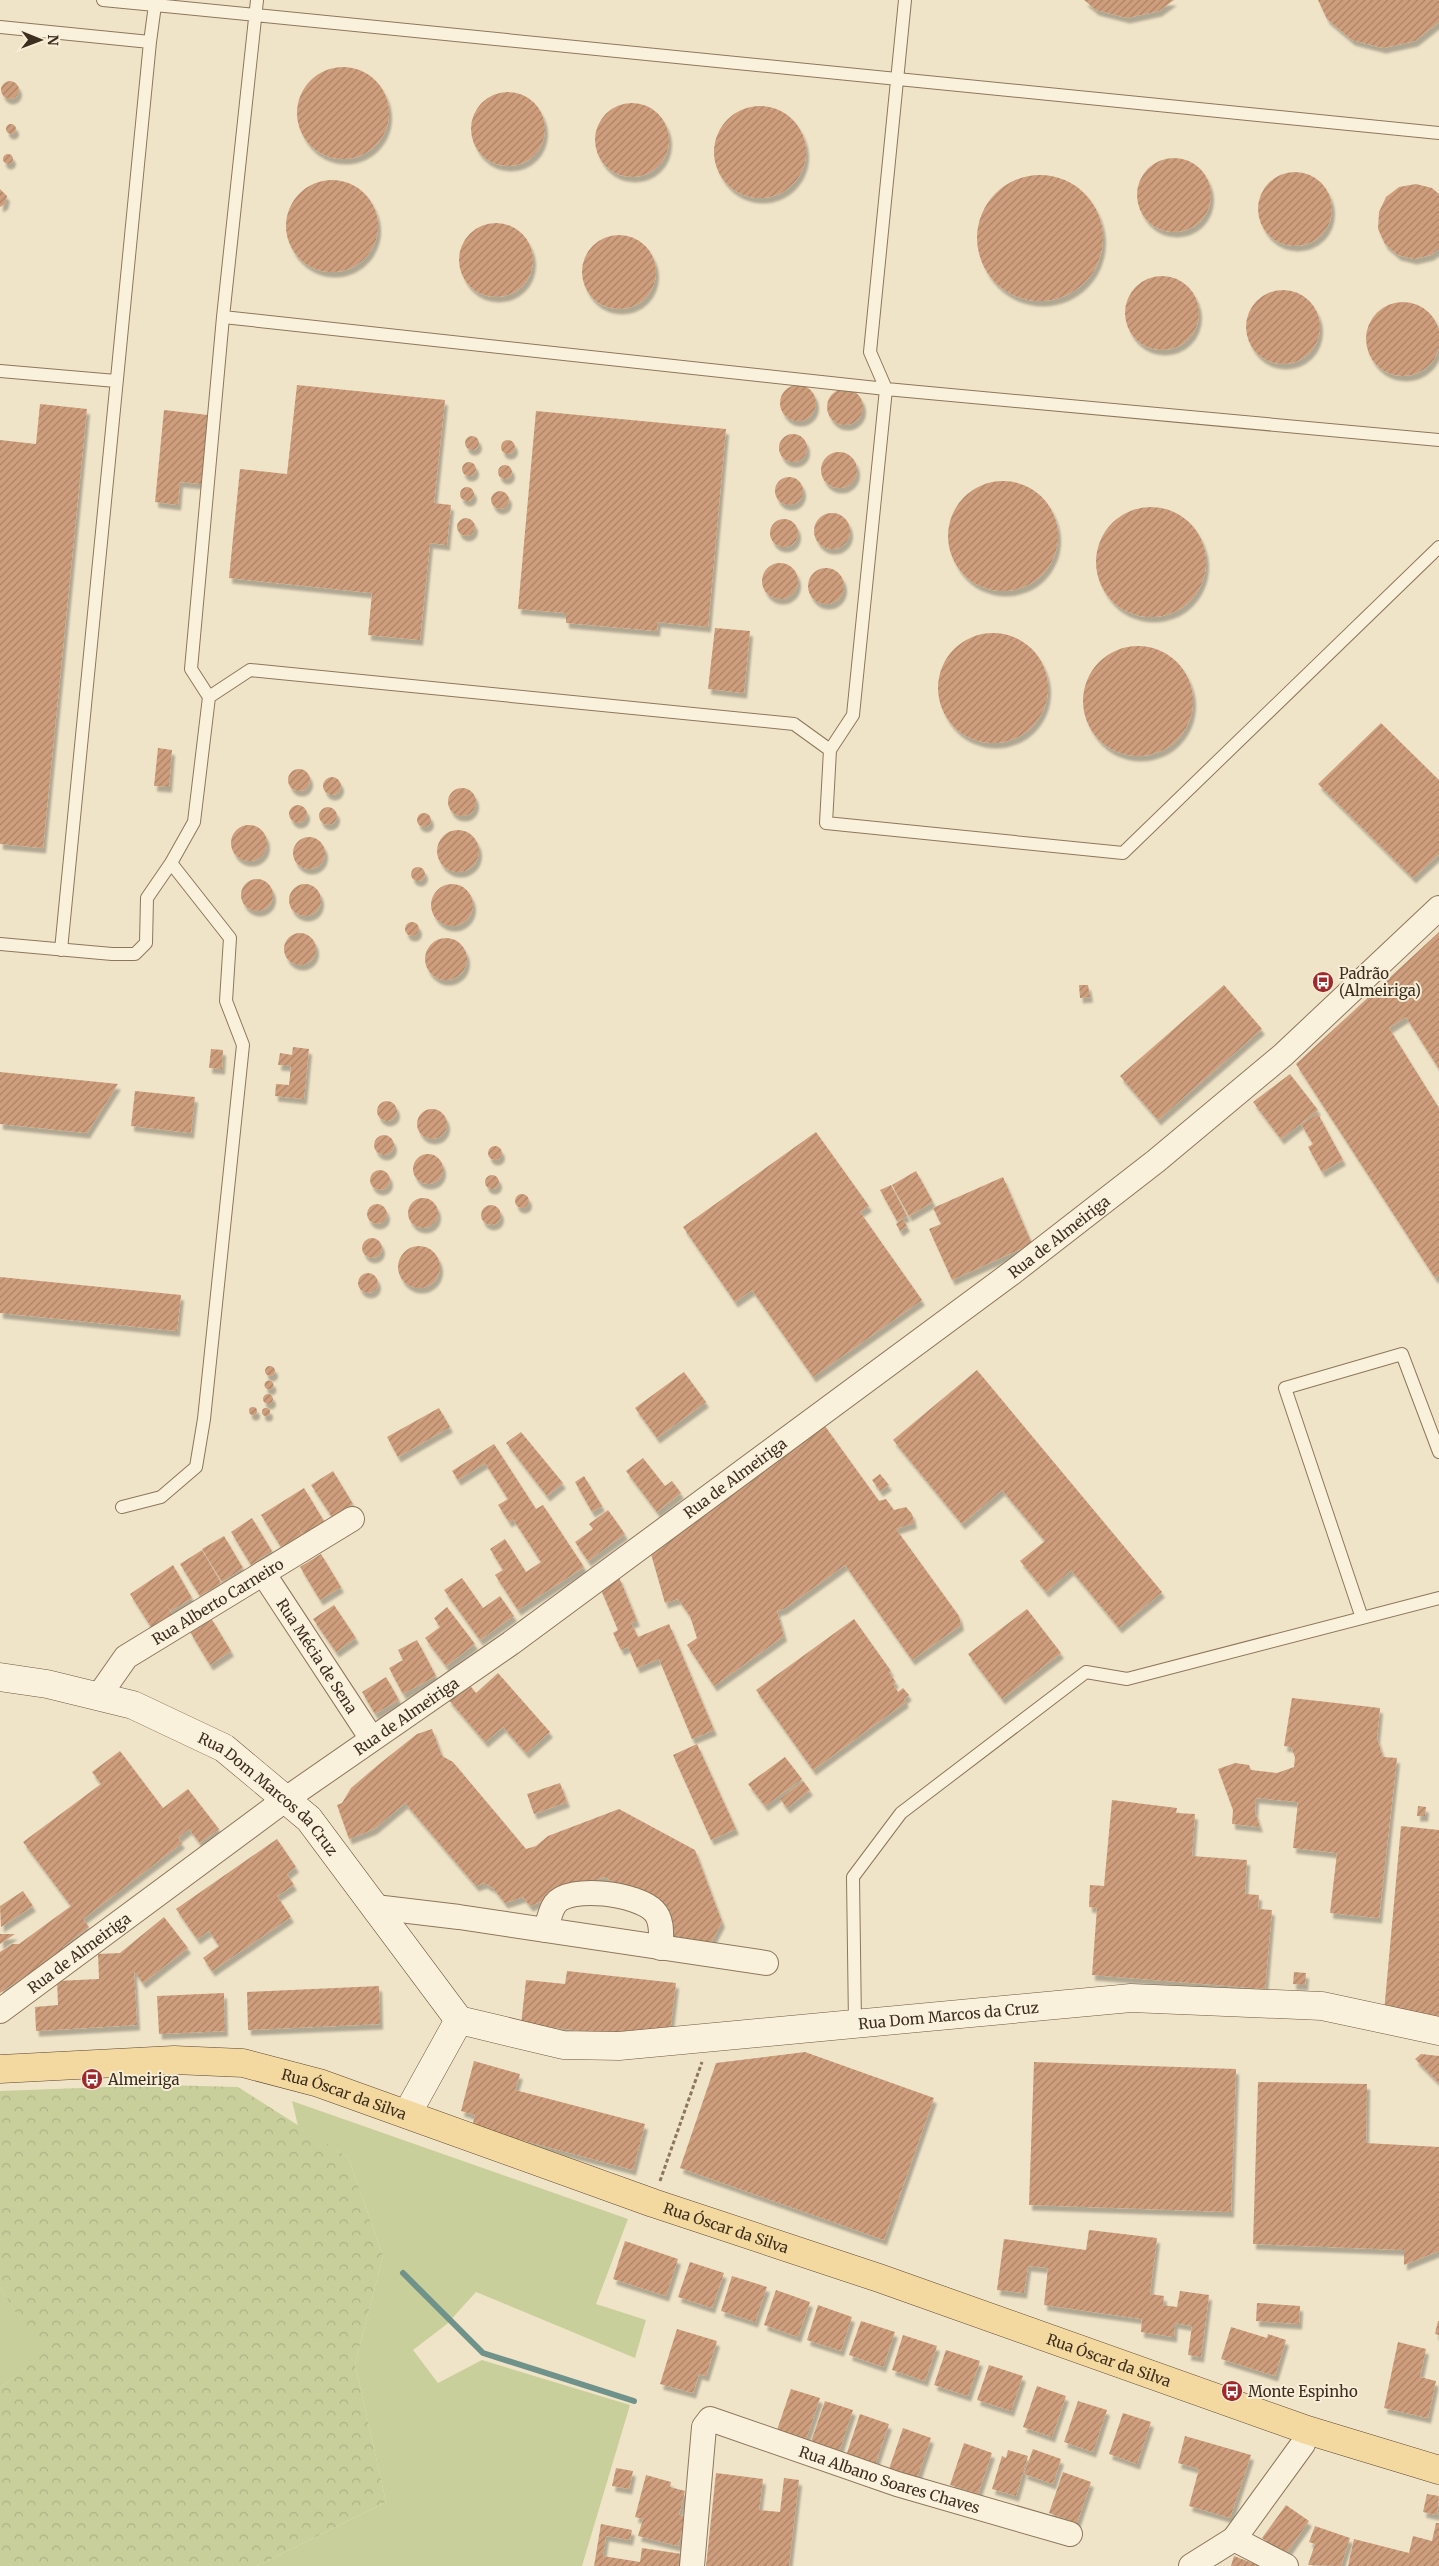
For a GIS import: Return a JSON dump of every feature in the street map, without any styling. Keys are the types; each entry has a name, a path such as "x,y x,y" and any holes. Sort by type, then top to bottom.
{"main road":[{"name":"Rua Óscar da Silva","path":"0,2069 174,2060 243,2063 319,2083 653,2203 880,2278 1307,2430 1439,2470"}],"street":[{"name":"Rua de Almeiriga","path":"0,2011 286,1799 511,1643 1013,1272 1156,1161 1283,1055 1439,908"},
{"name":"Rua Alberto Carneiro","path":"98,1697 126,1657 352,1519"},
{"name":"Rua Mécia de Sena","path":"263,1573 372,1739"},
{"name":"Rua Dom Marcos da Cruz","path":"0,1677 47,1684 133,1705 224,1748 309,1819 460,2020 563,2045 619,2046 1132,1998 1322,2006 1439,2031"},
{"path":"546,1930 554,1905 563,1898 580,1893 596,1893 639,1902 654,1911 659,1921 662,1948"},
{"path":"375,1907 766,1963"},
{"path":"406,2114 460,2020"},
{"name":"Rua Albano Soares Chaves","path":"692,2566 704,2427 710,2419 896,2484 1070,2534"},
{"path":"1191,2566 1234,2539 1303,2444 1307,2430"},
{"path":"1234,2539 1286,2566"}],"lane":[{"path":"103,0 1439,133"},
{"path":"0,944 135,954 146,943 147,898 171,863 194,822 209,697 191,669 224,317 257,0"},
{"path":"905,0 870,352 886,389 853,715 830,750 826,823 1123,852 1439,547"},
{"path":"61,950 154,5"},
{"path":"0,27 150,42"},
{"path":"224,317 886,389 1439,440"},
{"path":"0,371 116,381"},
{"path":"209,697 250,670 794,724 830,750"},
{"path":"122,1507 160,1497 196,1467 204,1419 244,1045 226,1001 230,938 171,863"},
{"path":"1362,1618 1286,1388 1402,1354 1439,1452"},
{"path":"855,2024 854,1877 901,1813 1086,1672 1127,1679 1439,1598"}],"path":[{"path":"653,2203 710,2038"}],"green space":[{"path":"162,2085 238,2087 348,2157 383,2256 355,2364 386,2502 257,2566 0,2566 0,2388 42,2355 0,2287 0,2091"},
{"path":"292,2101 628,2219 596,2304 646,2320 635,2358 476,2292 447,2324 413,2350 438,2383 482,2360 630,2405 582,2566 257,2566 386,2502 355,2364 383,2256 348,2157 298,2126"},
{"path":"0,2287 43,2355 0,2388"}],"building":[{"path":"1084,0 1174,0 1159,11 1127,18 1096,10"},
{"path":"1318,0 1439,0 1439,22 1415,41 1383,48 1352,40 1327,19"},
{"path":"343,67 360,71 375,81 385,96 389,113 385,130 375,145 360,155 343,159 326,155 311,145 301,130 297,113 301,96 311,81 326,71"},
{"path":"6,81 14,81 19,86 17,97 6,99 1,94 1,86"},
{"path":"508,92 522,95 534,103 542,115 545,129 542,143 534,155 522,163 508,166 494,163 482,155 474,143 471,129 474,115 482,103 494,95"},
{"path":"632,103 646,106 658,114 666,126 669,140 666,154 658,166 646,174 632,177 618,174 606,166 598,154 595,140 598,126 606,114 618,106"},
{"path":"760,106 778,110 792,120 802,134 806,152 802,170 792,184 778,194 760,198 742,194 728,184 718,170 714,152 718,134 728,120 742,110"},
{"path":"9,124 13,124 16,129 15,133 9,134 6,131 6,127"},
{"path":"6,154 10,154 13,159 12,163 6,164 3,161 3,157"},
{"path":"1174,158 1188,161 1200,169 1208,181 1211,195 1208,209 1200,221 1188,229 1174,232 1160,229 1148,221 1140,209 1137,195 1140,181 1148,169 1160,161"},
{"path":"1295,172 1309,175 1321,183 1329,195 1332,209 1329,223 1321,235 1309,243 1295,246 1281,243 1269,235 1261,223 1258,209 1261,195 1269,183 1281,175"},
{"path":"1040,175 1064,180 1084,194 1098,214 1103,238 1098,262 1084,282 1064,296 1040,301 1016,296 996,282 982,262 977,238 982,214 996,194 1016,180"},
{"path":"332,180 349,184 364,194 374,209 378,226 374,243 364,258 349,268 332,272 315,268 300,258 290,243 286,226 290,209 300,194 315,184"},
{"path":"1416,184 1432,188 1439,194 1439,249 1431,255 1414,259 1398,255 1385,244 1378,229 1379,212 1386,197 1399,187"},
{"path":"0,189 7,196 5,204 0,207"},
{"path":"496,223 510,226 522,234 530,246 533,260 530,274 522,286 510,294 496,297 482,294 470,286 462,274 459,260 462,246 470,234 482,226"},
{"path":"619,235 633,238 645,246 653,258 656,272 653,286 645,298 633,306 619,309 605,306 593,298 585,286 582,272 585,258 593,246 605,238"},
{"path":"1162,276 1176,279 1188,287 1196,299 1199,313 1196,327 1188,339 1176,347 1162,350 1148,347 1136,339 1128,327 1125,313 1128,299 1136,287 1148,279"},
{"path":"1283,290 1297,293 1309,301 1317,313 1320,327 1317,341 1309,353 1297,361 1283,364 1269,361 1257,353 1249,341 1246,327 1249,313 1257,301 1269,293"},
{"path":"1403,302 1417,305 1429,313 1437,325 1440,339 1437,353 1429,365 1417,373 1403,376 1389,373 1377,365 1369,353 1366,339 1369,325 1377,313 1389,305"},
{"path":"297,385 445,400 434,503 451,505 447,545 430,543 420,640 368,635 372,593 229,578 240,469 287,474"},
{"path":"798,385 811,390 816,403 811,416 798,421 785,416 780,403 785,390"},
{"path":"845,389 852,390 858,394 862,400 862,414 858,420 852,424 845,425 838,424 832,420 828,414 827,407 828,400 832,394 838,390"},
{"path":"40,404 87,409 43,848 0,844 0,440 36,444"},
{"path":"164,410 208,415 201,484 180,482 178,505 155,502"},
{"path":"536,411 726,429 708,627 658,622 657,631 566,623 566,613 518,609"},
{"path":"793,434 803,438 807,448 803,458 793,462 783,458 779,448 783,438"},
{"path":"469,436 475,436 479,443 475,450 469,450 465,446 465,440"},
{"path":"508,440 513,442 515,447 513,452 508,454 503,452 501,447 503,442"},
{"path":"839,452 852,457 857,470 852,483 839,488 826,483 821,470 826,457"},
{"path":"466,462 472,462 476,469 472,476 466,476 462,472 462,466"},
{"path":"502,465 508,465 512,472 508,479 502,479 498,475 498,469"},
{"path":"789,477 799,481 803,491 799,501 789,505 779,501 775,491 779,481"},
{"path":"1003,481 1024,485 1042,497 1054,515 1058,536 1054,557 1042,575 1024,587 1003,591 982,587 964,575 952,557 948,536 952,515 964,497 982,485"},
{"path":"464,487 470,487 474,494 470,501 464,501 460,497 460,491"},
{"path":"496,491 504,491 509,496 507,507 496,509 491,504 491,496"},
{"path":"1151,507 1172,511 1190,523 1202,541 1206,562 1202,583 1190,601 1172,613 1151,617 1130,613 1112,601 1100,583 1096,562 1100,541 1112,523 1130,511"},
{"path":"832,513 845,518 850,531 845,544 832,549 819,544 814,531 819,518"},
{"path":"462,518 470,518 475,523 473,534 462,536 457,531 457,523"},
{"path":"784,519 794,523 798,533 794,543 784,547 774,543 770,533 774,523"},
{"path":"780,563 793,568 798,581 793,594 780,599 767,594 762,581 767,568"},
{"path":"826,568 839,573 844,586 839,599 826,604 813,599 808,586 813,573"},
{"path":"715,628 750,631 744,693 708,689"},
{"path":"993,633 1014,637 1032,649 1044,667 1048,688 1044,709 1032,727 1014,739 993,743 972,739 954,727 942,709 938,688 942,667 954,649 972,637"},
{"path":"1138,646 1159,650 1177,662 1189,680 1193,701 1189,722 1177,740 1159,752 1138,756 1117,752 1099,740 1087,722 1083,701 1087,680 1099,662 1117,650"},
{"path":"1381,723 1439,780 1439,854 1413,878 1318,784"},
{"path":"158,748 172,750 169,787 154,786"},
{"path":"299,769 307,772 310,780 307,788 299,791 291,788 288,780 291,772"},
{"path":"328,777 336,777 341,782 339,793 328,795 323,790 323,782"},
{"path":"462,788 472,792 476,802 472,812 462,816 452,812 448,802 452,792"},
{"path":"294,805 302,805 307,810 305,821 294,823 289,818 289,810"},
{"path":"324,807 332,807 337,812 335,823 324,825 319,820 319,812"},
{"path":"424,813 429,815 431,820 429,825 424,827 419,825 417,820 419,815"},
{"path":"249,825 261,831 267,843 261,855 249,861 237,855 231,843 237,831"},
{"path":"458,830 473,836 479,851 473,866 458,872 443,866 437,851 443,836"},
{"path":"309,837 315,838 320,842 324,847 324,859 320,864 315,868 309,869 303,868 298,864 294,859 293,853 294,847 298,842 303,838"},
{"path":"418,867 423,869 425,874 423,879 418,881 413,879 411,874 413,869"},
{"path":"257,879 263,880 268,884 272,889 272,901 268,906 263,910 257,911 251,910 246,906 242,901 241,895 242,889 246,884 251,880"},
{"path":"305,884 311,885 316,889 320,894 320,906 316,911 311,915 305,916 299,915 294,911 290,906 289,900 290,894 294,889 299,885"},
{"path":"452,884 467,890 473,905 467,920 452,926 437,920 431,905 437,890"},
{"path":"412,922 417,924 419,929 417,934 412,936 407,934 405,929 407,924"},
{"path":"1439,932 1439,1069 1406,1017 1389,1028 1439,1108 1439,1275 1435,1278 1296,1064"},
{"path":"300,933 306,934 311,938 315,943 315,955 311,960 306,964 300,965 294,964 289,960 285,955 284,949 285,943 289,938 294,934"},
{"path":"446,938 461,944 467,959 461,974 446,980 431,974 425,959 431,944"},
{"path":"1079,985 1088,985 1090,997 1080,998"},
{"path":"1224,985 1262,1029 1158,1120 1120,1076"},
{"path":"293,1047 309,1049 304,1099 275,1096 276,1084 289,1085 291,1066 278,1065 280,1053 292,1055"},
{"path":"211,1049 223,1050 222,1069 209,1068"},
{"path":"0,1072 118,1084 87,1133 0,1124"},
{"path":"1290,1074 1318,1110 1281,1139 1253,1102"},
{"path":"135,1091 195,1097 191,1133 131,1126"},
{"path":"387,1101 394,1104 397,1111 394,1118 387,1121 380,1118 377,1111 380,1104"},
{"path":"432,1109 443,1113 447,1124 443,1135 432,1139 421,1135 417,1124 421,1113"},
{"path":"1318,1114 1343,1160 1322,1172 1308,1147 1313,1144 1301,1124"},
{"path":"816,1132 869,1206 860,1212 922,1300 813,1377 752,1290 735,1302 683,1227"},
{"path":"384,1135 391,1138 394,1145 391,1152 384,1155 377,1152 374,1145 377,1138"},
{"path":"492,1146 498,1146 502,1153 498,1160 492,1160 488,1156 488,1150"},
{"path":"428,1154 439,1158 443,1169 439,1180 428,1184 417,1180 413,1169 417,1158"},
{"path":"380,1170 387,1173 390,1180 387,1187 380,1190 373,1187 370,1180 373,1173"},
{"path":"916,1171 933,1202 909,1216 892,1185"},
{"path":"489,1175 495,1175 499,1182 495,1189 489,1189 485,1185 485,1179"},
{"path":"1003,1177 1032,1244 952,1280 929,1229 941,1224 933,1208"},
{"path":"891,1185 907,1216 897,1221 880,1190"},
{"path":"522,1194 527,1196 529,1201 527,1206 522,1208 517,1206 515,1201 517,1196"},
{"path":"423,1198 434,1202 438,1213 434,1224 423,1228 412,1224 408,1213 412,1202"},
{"path":"377,1204 384,1207 387,1214 384,1221 377,1224 370,1221 367,1214 370,1207"},
{"path":"491,1205 498,1208 501,1215 498,1222 491,1225 484,1222 481,1215 484,1208"},
{"path":"903,1219 907,1226 900,1231 896,1224"},
{"path":"372,1238 379,1241 382,1248 379,1255 372,1258 365,1255 362,1248 365,1241"},
{"path":"415,1246 423,1246 434,1252 440,1267 434,1282 423,1288 415,1288 404,1282 398,1271 398,1263 404,1252"},
{"path":"368,1273 375,1276 378,1283 375,1290 368,1293 361,1290 358,1283 361,1276"},
{"path":"0,1277 181,1295 177,1331 0,1313"},
{"path":"270,1366 275,1371 270,1376 265,1371"},
{"path":"977,1370 1162,1592 1119,1628 1071,1570 1046,1592 1020,1561 1045,1541 1002,1490 962,1524 893,1440"},
{"path":"684,1372 706,1402 657,1438 635,1408"},
{"path":"269,1380 274,1385 269,1390 264,1385"},
{"path":"268,1394 273,1399 268,1404 263,1399"},
{"path":"253,1407 257,1411 253,1415 249,1411"},
{"path":"266,1408 270,1412 266,1416 262,1412"},
{"path":"439,1408 450,1427 398,1457 387,1437"},
{"path":"822,1422 879,1501 886,1499 894,1510 906,1507 912,1514 914,1523 896,1529 959,1616 961,1625 912,1660 845,1565 784,1609 777,1611 784,1636 714,1686 687,1645 697,1638 690,1616 678,1599 665,1603 649,1547"},
{"path":"521,1432 563,1483 547,1496 506,1443"},
{"path":"494,1444 536,1509 543,1505 584,1567 518,1610 495,1575 503,1570 490,1549 505,1539 526,1572 541,1562 513,1519 509,1522 498,1505 508,1499 485,1463 458,1480 452,1471"},
{"path":"643,1458 665,1486 672,1481 681,1493 657,1512 626,1471"},
{"path":"333,1471 353,1504 332,1517 311,1485"},
{"path":"880,1474 889,1485 880,1491 872,1480"},
{"path":"584,1476 602,1506 592,1512 575,1482"},
{"path":"304,1488 324,1521 303,1534 296,1524 302,1534 281,1547 261,1515"},
{"path":"608,1510 625,1534 588,1561 575,1542 593,1529 589,1524"},
{"path":"252,1518 272,1551 251,1565 231,1532"},
{"path":"224,1536 243,1568 222,1582 202,1549"},
{"path":"202,1550 221,1583 200,1596 180,1564"},
{"path":"321,1554 341,1587 320,1600 300,1567"},
{"path":"173,1565 192,1598 171,1611 166,1605 172,1614 151,1627 130,1594"},
{"path":"619,1577 637,1621 631,1623 638,1637 669,1624 714,1730 692,1739 659,1659 637,1668 628,1647 621,1650 613,1633 618,1630 599,1585"},
{"path":"462,1578 483,1608 500,1596 514,1616 480,1640 444,1590"},
{"path":"334,1605 356,1638 336,1652 313,1619"},
{"path":"447,1607 475,1644 446,1666 425,1638 440,1627 434,1618"},
{"path":"1027,1609 1061,1653 1002,1699 968,1654"},
{"path":"211,1618 231,1651 210,1665 190,1632"},
{"path":"854,1619 891,1671 889,1673 896,1682 893,1684 898,1692 903,1688 909,1695 904,1699 906,1702 813,1770 756,1690"},
{"path":"417,1640 436,1676 403,1694 389,1668 403,1660 398,1650"},
{"path":"498,1673 550,1732 526,1753 503,1727 485,1742 448,1699 467,1682 476,1693"},
{"path":"386,1677 399,1700 375,1714 362,1692"},
{"path":"1292,1698 1380,1708 1377,1738 1383,1757 1397,1758 1379,1918 1330,1913 1337,1853 1293,1848 1298,1802 1256,1798 1255,1812 1260,1827 1232,1824 1233,1810 1218,1769 1235,1763 1249,1765 1251,1770 1277,1773 1294,1767 1295,1757 1291,1747 1284,1746"},
{"path":"432,1729 442,1756 453,1762 526,1849 536,1846 548,1836 619,1809 695,1850 722,1922 712,1941 679,1953 655,1904 604,1877 530,1906 523,1897 505,1903 493,1888 484,1883 476,1886 405,1803 374,1829 349,1839 337,1805 342,1803 351,1788 378,1765 417,1734"},
{"path":"697,1744 736,1829 711,1840 673,1755"},
{"path":"120,1751 163,1808 188,1789 219,1829 200,1843 189,1829 178,1838 182,1843 83,1919 89,1927 63,1947 65,1950 0,1993 0,1952 12,1944 19,1944 71,1906 23,1842 101,1784 92,1772"},
{"path":"785,1757 802,1779 765,1806 748,1784"},
{"path":"803,1781 810,1790 787,1808 780,1799"},
{"path":"560,1783 567,1802 534,1814 527,1794"},
{"path":"1112,1800 1177,1808 1176,1813 1195,1814 1192,1856 1247,1860 1245,1894 1259,1895 1258,1909 1272,1910 1265,1989 1092,1975 1097,1908 1089,1907 1090,1885 1104,1886"},
{"path":"1418,1806 1426,1807 1425,1816 1417,1816"},
{"path":"1401,1826 1439,1830 1439,2017 1384,2012"},
{"path":"277,1839 296,1867 287,1874 294,1885 277,1896 291,1917 212,1971 203,1958 219,1946 209,1931 197,1939 176,1909"},
{"path":"23,1891 33,1906 1,1927 0,1906"},
{"path":"164,1917 188,1948 143,1983 134,1971 137,2025 36,2031 35,2007 58,2005 57,1981 99,1979 98,1954 120,1953"},
{"path":"0,1934 15,1934 0,1944"},
{"path":"567,1971 676,1983 669,2041 521,2024 526,1980 565,1984"},
{"path":"1294,1972 1306,1973 1305,1985 1293,1984"},
{"path":"379,1986 380,2024 248,2030 247,1992"},
{"path":"224,1993 225,2031 159,2034 157,1996"},
{"path":"805,2052 934,2098 884,2240 680,2168 716,2063"},
{"path":"1421,2054 1439,2056 1439,2083 1415,2059"},
{"path":"474,2061 520,2074 515,2090 645,2124 633,2170 472,2127 475,2115 461,2111"},
{"path":"1034,2062 1236,2069 1231,2212 1029,2205"},
{"path":"1258,2082 1367,2084 1366,2143 1439,2147 1439,2251 1404,2265 1404,2250 1253,2244"},
{"path":"1089,2230 1157,2238 1150,2294 1164,2296 1163,2305 1177,2307 1180,2291 1209,2295 1201,2357 1188,2355 1192,2326 1175,2323 1174,2337 1141,2332 1142,2319 1044,2305 1048,2268 1028,2266 1024,2293 997,2290 1004,2239 1086,2250"},
{"path":"625,2241 678,2259 666,2296 613,2279"},
{"path":"690,2262 724,2273 712,2308 678,2297"},
{"path":"732,2276 767,2287 755,2322 721,2311"},
{"path":"776,2290 810,2302 798,2337 764,2325"},
{"path":"1257,2303 1300,2306 1299,2324 1256,2321"},
{"path":"818,2305 852,2317 841,2351 807,2340"},
{"path":"861,2321 895,2332 883,2367 849,2355"},
{"path":"1439,2321 1439,2335 1435,2334"},
{"path":"1231,2327 1267,2338 1268,2334 1286,2340 1275,2376 1221,2359"},
{"path":"677,2329 717,2341 706,2376 699,2374 693,2393 660,2384"},
{"path":"903,2335 937,2346 925,2381 892,2370"},
{"path":"1398,2342 1426,2349 1420,2377 1436,2381 1428,2418 1384,2408"},
{"path":"946,2350 980,2361 968,2396 934,2385"},
{"path":"989,2365 1023,2376 1011,2411 977,2400"},
{"path":"1037,2386 1066,2396 1052,2437 1023,2427"},
{"path":"791,2389 820,2398 806,2440 777,2430"},
{"path":"825,2401 853,2410 839,2452 811,2442"},
{"path":"1078,2401 1107,2410 1093,2452 1064,2442"},
{"path":"1123,2413 1151,2422 1137,2464 1109,2454"},
{"path":"860,2414 889,2424 875,2465 846,2456"},
{"path":"903,2428 931,2438 917,2479 889,2469"},
{"path":"1185,2436 1251,2455 1230,2518 1189,2506 1199,2469 1178,2463"},
{"path":"964,2443 992,2453 978,2494 950,2485"},
{"path":"1033,2449 1061,2459 1053,2484 1024,2474"},
{"path":"1008,2450 1028,2456 1016,2496 992,2489 1002,2456 1006,2458"},
{"path":"616,2468 633,2471 629,2489 612,2486"},
{"path":"1063,2472 1091,2482 1077,2523 1049,2513"},
{"path":"716,2473 763,2479 759,2510 780,2512 784,2478 799,2480 789,2566 706,2566"},
{"path":"646,2475 671,2482 670,2487 685,2491 679,2515 686,2517 678,2546 638,2536 643,2519 635,2517"},
{"path":"1427,2494 1439,2496 1437,2515 1423,2512"},
{"path":"1286,2505 1309,2521 1285,2555 1262,2538"},
{"path":"1436,2523 1439,2523 1439,2566 1348,2566 1354,2539 1409,2553 1413,2536 1432,2541"},
{"path":"601,2524 632,2530 630,2540 606,2536 603,2556 640,2562 642,2548 682,2554 680,2566 594,2566"},
{"path":"1315,2526 1350,2538 1341,2566 1308,2565 1315,2544 1309,2542"},
{"path":"1234,2556 1260,2566 1231,2566"}],"waterway":[{"path":"403,2273 483,2353 634,2401"}],"place":[{"name":"Padrão (Almeiriga)","path":"1323,982"},
{"name":"Almeiriga","path":"92,2079"},
{"name":"Monte Espinho","path":"1232,2391"}]}
